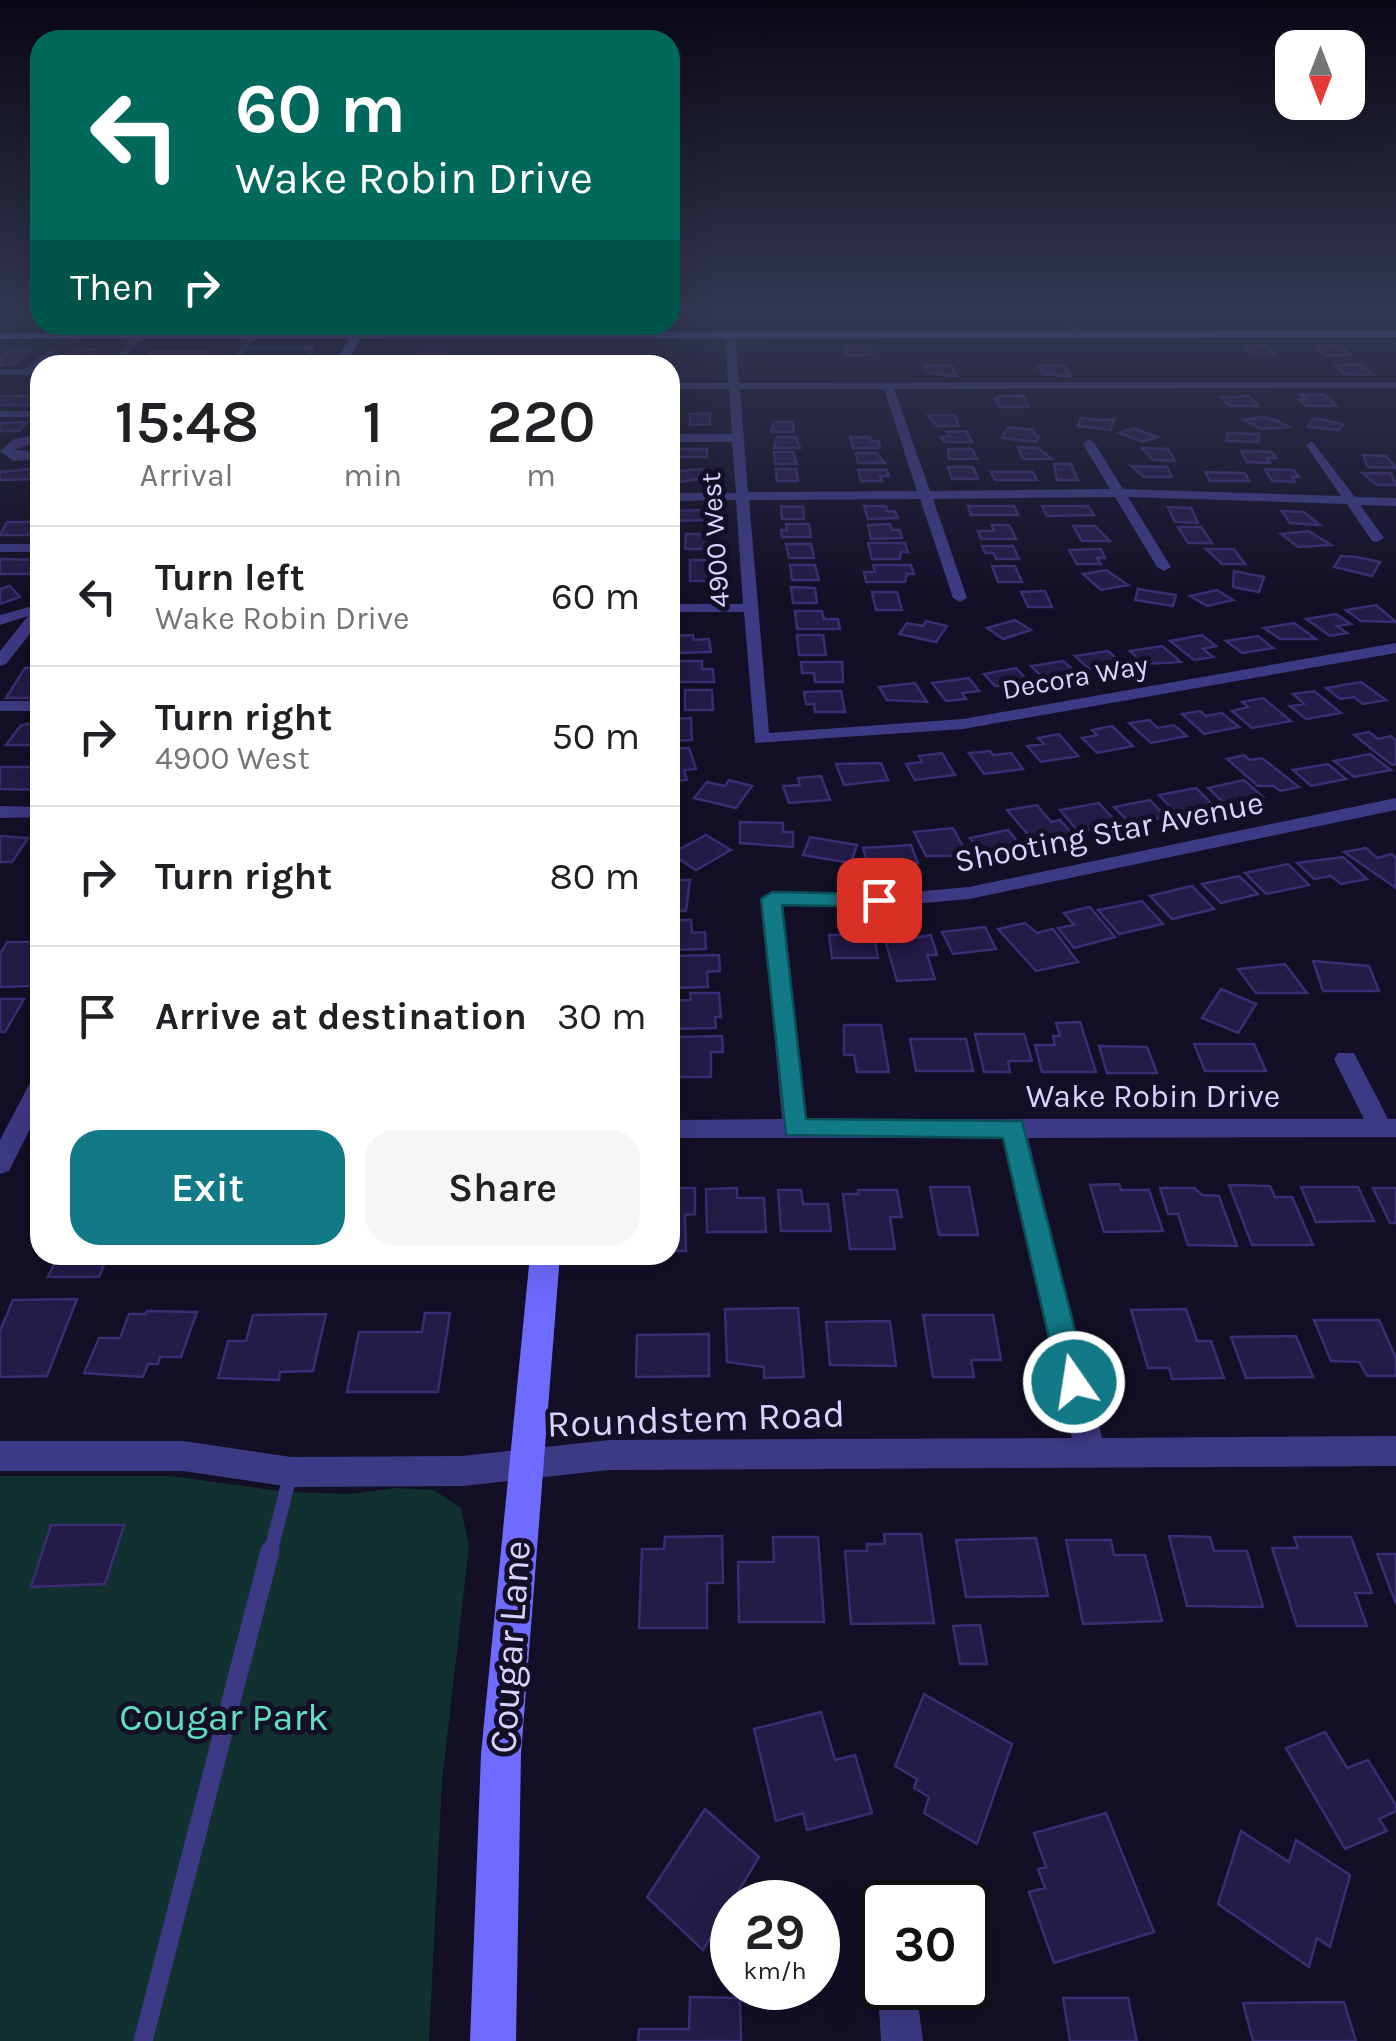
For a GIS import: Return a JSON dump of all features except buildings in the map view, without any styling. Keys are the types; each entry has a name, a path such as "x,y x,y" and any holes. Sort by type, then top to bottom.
{"street":[{"name":"4900 West","path":"735,405 761,740"},
{"path":"894,405 960,598"},
{"path":"0,414 30,414"},
{"path":"680,438 738,438"},
{"path":"2,453 12,444 30,440"},
{"path":"1089,444 1164,568"},
{"path":"1312,445 1377,538"},
{"path":"2,453 30,456"},
{"path":"680,496 1118,493 1396,502"},
{"path":"0,548 30,548"},
{"path":"680,608 751,608"},
{"path":"0,620 30,615"},
{"path":"0,661 30,624"},
{"name":"Decora Way","path":"761,740 963,724 1396,648"},
{"path":"0,706 30,706"},
{"name":"Shooting Star Avenue","path":"795,1128 772,899 879,900 969,893 1396,804"},
{"path":"0,812 30,812"},
{"path":"1346,1059 1388,1128"},
{"path":"0,1164 30,1106"},
{"name":"Wake Robin Drive","path":"680,1128 1388,1128"},
{"path":"1013,1128 1091,1454"},
{"name":"Cougar Lane","path":"493,2041 501,1754 544,1265"},
{"name":"Roundstem Road","path":"0,1456 182,1456 292,1472 463,1471 609,1454 1396,1452"},
{"path":"899,2010 902,2041"}],"lane":[{"path":"143,2041 292,1472"}],"green space":[{"name":"Cougar Park","path":"0,1476 170,1476 287,1492 434,1490 461,1508 469,1547 442,1781 429,2041 0,2041"}],"route":[{"path":"879,900 772,899 795,1128 1013,1128 1074,1382"}]}
